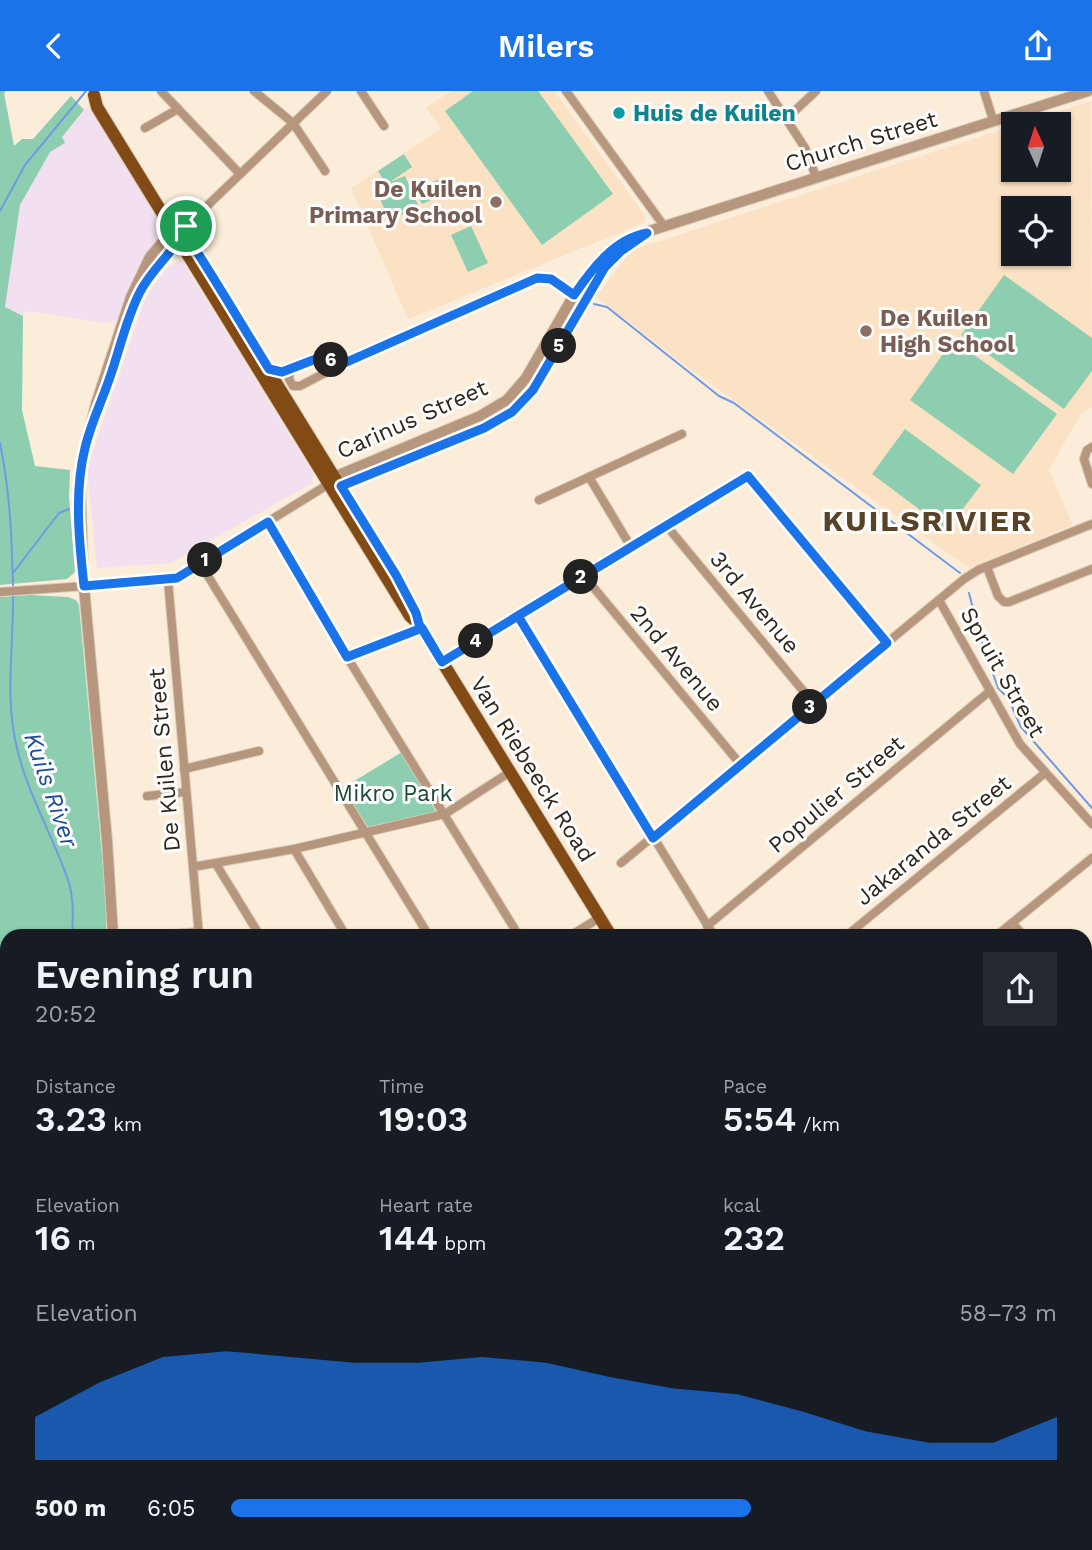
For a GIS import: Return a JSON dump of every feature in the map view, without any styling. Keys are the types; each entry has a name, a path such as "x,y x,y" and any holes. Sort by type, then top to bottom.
{"main road":[{"name":"Van Riebeeck Road","path":"93,93 97,107 181,231 269,369 332,483"},
{"name":"Van Riebeeck Road","path":"181,231 332,483 396,575 420,626 606,929"}],"street":[{"path":"161,91 240,174"},
{"path":"254,91 293,123 325,171"},
{"path":"113,929 84,586 80,479 85,447 104,376 131,297 150,257 181,231 327,91"},
{"path":"361,91 384,126"},
{"path":"566,91 664,226"},
{"path":"768,91 805,148 816,177"},
{"path":"786,119 816,91"},
{"path":"984,91 993,120"},
{"name":"Church Street","path":"578,299 611,261 647,233 664,226 1088,91"},
{"path":"145,128 178,109"},
{"path":"290,370 291,383 300,386 340,365 537,278 551,279 578,299"},
{"name":"Carinus Street","path":"0,592 177,578 332,483 500,405 523,383 578,299"},
{"path":"269,369 277,372 290,370 321,357 340,365"},
{"path":"539,500 682,434"},
{"path":"1092,447 1087,450 1084,459 1092,484"},
{"path":"589,477 632,547"},
{"path":"442,662 744,477 750,478 887,643"},
{"path":"268,522 347,657 515,929"},
{"path":"621,863 964,579 1092,524"},
{"name":"3rd Avenue","path":"666,525 814,704"},
{"path":"201,562 425,929"},
{"path":"987,567 998,596 1004,602 1092,569"},
{"name":"2nd Avenue","path":"584,576 741,765"},
{"name":"De Kuilen Street","path":"168,580 199,929"},
{"name":"Spruit Street","path":"939,600 1020,744 1092,824"},
{"path":"518,616 709,929"},
{"path":"347,657 420,626"},
{"name":"Populier Street","path":"707,926 990,691"},
{"path":"184,769 260,751"},
{"path":"193,867 293,849 445,814 510,772"},
{"name":"Jakaranda Street","path":"855,929 1045,773"},
{"path":"147,796 186,792"},
{"path":"293,849 342,929"},
{"path":"1005,929 1092,858"},
{"path":"216,864 256,929"},
{"path":"581,929 599,918"},
{"path":"1012,923 1018,929"}],"shaded area":[{"name":"De Kuilen Primary School","path":"451,91 554,91 646,217 644,223 408,319 351,188 441,129 426,108"},
{"name":"De Kuilen High School","path":"1091,101 1092,408 1082,412 1049,470 1073,525 969,568 686,366 596,297 632,250 1001,130 1001,182 1071,182 1071,112 1057,112"},
{"path":"89,106 161,224 162,231 136,272 120,319 105,323 27,311 23,316 5,307 20,205 50,152 65,143 62,137"},
{"path":"181,259 314,475 312,483 171,563 97,568 87,469 144,302 167,269"}],"green space":[{"path":"0,91 6,91 4,93 14,146 22,139 33,139 71,96 84,110 62,137 65,143 50,152 20,205 5,307 23,316 22,410 35,466 70,470 69,497 75,572 67,579 0,585"},
{"path":"473,91 538,91 613,194 542,245 445,111"},
{"path":"404,154 412,167 390,182 405,176 419,207 389,220 376,189 386,184 378,171"},
{"path":"444,177 450,192 422,204 415,190"},
{"path":"471,226 488,263 468,272 451,235"},
{"path":"1004,275 1092,338 1092,371 1064,409 961,335"},
{"path":"953,340 1057,414 1013,474 910,400"},
{"path":"905,429 981,485 947,530 872,474"},
{"path":"0,597 68,597 76,600 79,605 106,899 106,929 0,929"},
{"name":"Mikro Park","path":"402,752 436,812 368,827 343,788"}],"waterway":[{"path":"0,211 25,165 86,91"},
{"path":"594,304 607,307 719,396 734,403 960,573"},
{"name":"Kuils River","path":"0,443 10,515 13,588"},
{"path":"13,573 59,513 69,509"},
{"path":"969,593 998,688 1008,698 1021,727 1092,808"},
{"name":"Kuils River","path":"13,594 10,691 13,729 28,783 69,883 72,929"}],"place":[{"name":"Huis de Kuilen","path":"619,113"},
{"name":"De Kuilen Primary School","path":"496,202"},
{"name":"De Kuilen High School","path":"866,331"}],"district":[{"name":"KUILSRIVIER","path":"928,521"}],"route":[{"path":"186,226 181,227 184,232 218,285 269,369 275,372 290,370 321,357 340,365 537,278 556,281 574,295 608,253 637,235 647,233 621,251 605,267 533,390 512,412 484,428 341,486 396,575 419,624 442,662 518,616 653,838 887,643 748,476 442,662 422,628 347,657 268,522 177,578 84,586 79,495 87,438 140,292 184,232 186,226"}]}
